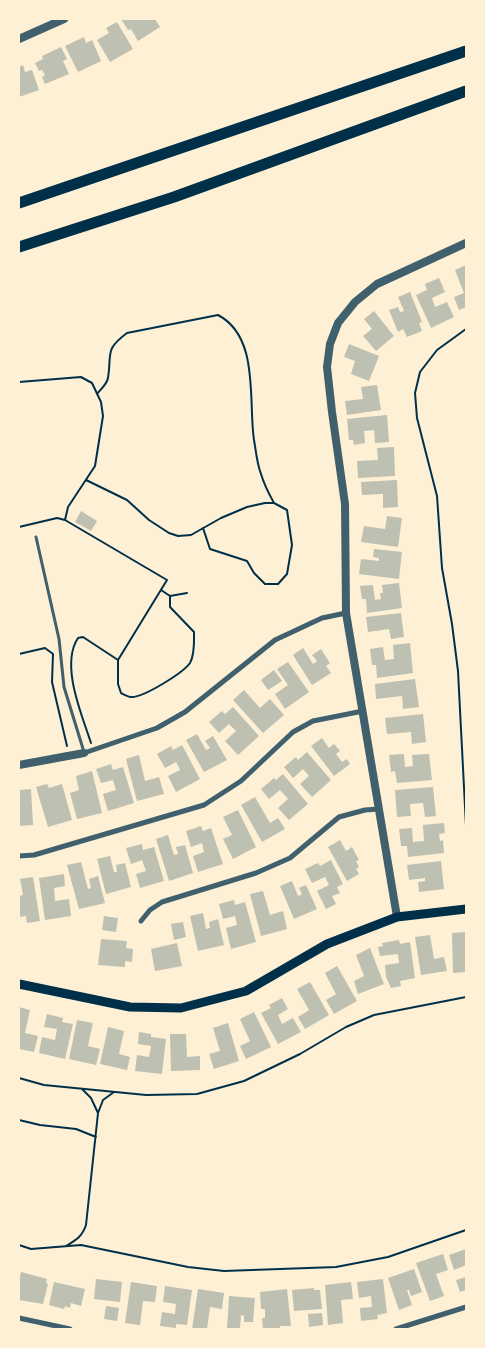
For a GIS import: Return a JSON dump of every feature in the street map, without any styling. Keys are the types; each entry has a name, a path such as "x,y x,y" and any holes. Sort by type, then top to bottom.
{"highway":[{"path":"19,203 466,51"},
{"path":"19,247 174,197 466,91"}],"main road":[{"path":"19,984 130,1007 181,1008 246,991 327,944 397,918 466,909"}],"street":[{"path":"19,39 62,19"},
{"path":"397,918 346,613 345,504 327,367 330,344 338,323 355,302 377,284 466,244"},
{"path":"19,766 84,753 157,728 185,712 275,640 322,618 346,613"},
{"path":"19,856 34,854 204,805 241,781 293,732 313,721 363,711"},
{"path":"141,921 150,910 162,902 256,873 290,858 339,817 365,810 379,809"},
{"path":"396,1329 466,1307"},
{"path":"19,1318 70,1329"}],"lane":[{"path":"36,537 59,639 64,686 84,753"}],"path":[{"path":"97,394 108,380 110,351 116,341 127,333 218,315 226,320 242,340 250,369 254,438 260,474 274,503"},
{"path":"466,329 438,350 426,364 420,372 415,393 417,418 437,496 442,568 458,671 466,826"},
{"path":"19,382 81,377 92,383 101,402 103,416 95,466 68,506 65,520"},
{"path":"86,480 128,500 149,520 169,533 178,536 191,535 203,528 221,518 247,507 274,503 287,510 292,545 287,574 278,584 265,584 254,574 247,561 210,549 203,528"},
{"path":"19,527 57,518 65,520 167,580 118,660 118,684 121,693 130,697 135,697 157,687 182,670 190,662 195,646 194,632 170,607 170,596"},
{"path":"161,590 170,596 187,593"},
{"path":"93,750 74,689 71,659 74,644 78,638 83,637 118,660"},
{"path":"19,654 45,648 53,654 52,682 69,756"},
{"path":"19,1078 44,1085 146,1095 197,1094 244,1081 300,1054 346,1027 374,1015 466,997"},
{"path":"82,1089 91,1098 98,1113"},
{"path":"65,1247 83,1234 86,1225 98,1113 103,1100 114,1092"},
{"path":"19,1120 40,1125 76,1129 96,1137"},
{"path":"19,1245 31,1249 81,1245 188,1267 224,1272 336,1267 388,1257 466,1230"}],"building":[{"path":"121,19 155,19 160,27 138,41 131,29 128,30"},
{"path":"117,22 133,49 110,62 97,40 109,33 106,28"},
{"path":"84,37 86,43 92,40 101,61 78,72 65,46"},
{"path":"61,47 67,59 63,61 69,74 45,84 42,77 45,75 42,70 39,71 35,63 43,59 42,56"},
{"path":"23,65 25,72 32,70 39,90 19,97 19,67"},
{"path":"466,265 466,307 459,310 454,297 464,293 455,270"},
{"path":"439,278 445,292 432,298 435,307 447,302 454,317 431,328 416,295 427,290 425,284"},
{"path":"410,292 422,322 419,323 422,331 407,337 403,329 398,332 389,310 398,307 400,312 404,311 398,297"},
{"path":"374,311 394,336 376,351 363,336 372,329 364,319"},
{"path":"349,344 379,356 369,381 351,374 355,361 344,357"},
{"path":"377,385 381,410 347,415 345,401 363,399 361,387"},
{"path":"387,415 389,442 375,443 374,430 364,431 365,443 354,445 353,440 349,440 347,419"},
{"path":"394,447 395,476 358,478 357,461 378,460 377,448"},
{"path":"397,480 398,507 383,508 383,494 362,495 361,482"},
{"path":"81,511 97,521 91,531 75,522"},
{"path":"387,516 402,518 398,547 361,542 364,526 385,529"},
{"path":"374,549 402,552 399,579 359,574 361,559 379,561 379,558 373,557"},
{"path":"399,583 402,608 367,613 366,599 362,599 360,586 373,585 375,600 381,599 380,593 383,593 382,585"},
{"path":"401,613 404,637 391,639 389,629 368,632 366,617"},
{"path":"410,643 413,673 377,678 376,665 372,665 370,649 383,647 385,660 394,659 393,645"},
{"path":"303,648 313,664 317,661 312,655 321,649 330,663 326,666 331,673 312,685 293,655"},
{"path":"288,662 309,692 285,709 275,694 288,685 277,669"},
{"path":"274,670 282,681 268,690 261,680"},
{"path":"415,679 419,707 403,709 402,696 376,699 375,684"},
{"path":"244,690 260,708 270,699 284,715 263,733 233,700"},
{"path":"233,707 259,736 238,755 225,741 236,731 229,724 219,733 209,722 222,711 225,714"},
{"path":"423,714 426,742 412,744 411,732 387,734 385,718"},
{"path":"197,734 206,750 210,748 205,741 213,736 227,760 204,772 186,740"},
{"path":"322,738 329,748 334,744 340,751 336,754 342,762 347,759 350,764 334,776 311,746"},
{"path":"182,745 200,779 176,792 168,776 180,770 176,762 165,768 157,754 171,746 173,750"},
{"path":"307,752 331,780 312,797 300,784 309,776 303,769 293,778 284,767 296,757 298,760"},
{"path":"404,754 405,767 413,766 412,755 429,754 432,780 397,783 395,771 391,772 389,755"},
{"path":"139,755 145,781 159,777 164,794 137,801 126,759"},
{"path":"111,764 113,770 123,767 134,803 108,811 103,794 116,790 113,780 101,783 96,769"},
{"path":"92,771 102,813 77,819 70,793 79,790 76,776"},
{"path":"283,774 308,804 289,820 278,808 288,799 280,790 269,799 261,789 274,778 276,780"},
{"path":"47,784 49,788 62,784 72,820 48,827 36,787"},
{"path":"433,787 436,816 425,817 423,803 410,804 411,816 397,817 395,790"},
{"path":"31,789 33,825 19,826 19,790"},
{"path":"255,797 270,823 278,818 285,829 262,842 241,805"},
{"path":"238,810 256,847 233,859 223,839 232,835 223,817"},
{"path":"444,823 445,833 439,834 440,841 443,840 444,853 408,857 407,846 401,846 399,829 412,828 413,842 424,841 423,825"},
{"path":"201,826 203,831 211,828 223,864 198,872 193,856 204,852 202,843 191,847 186,831"},
{"path":"168,835 174,855 178,854 176,847 185,845 193,873 169,881 156,839"},
{"path":"340,840 346,851 352,847 359,860 356,861 359,867 356,869 359,874 347,881 328,847"},
{"path":"142,844 143,850 154,847 164,881 140,888 136,874 146,871 142,860 131,864 126,848"},
{"path":"110,856 114,872 117,872 116,865 125,863 131,887 106,894 97,859"},
{"path":"331,860 343,884 337,887 340,893 332,896 336,904 326,909 317,891 329,885 325,877 312,883 305,869 318,863 320,866"},
{"path":"441,861 444,889 419,892 418,882 425,881 425,878 409,880 407,865"},
{"path":"81,862 88,889 91,888 89,879 98,876 105,903 79,909 67,865"},
{"path":"64,874 65,886 54,888 55,901 69,899 71,916 45,920 39,878"},
{"path":"33,877 40,921 27,923 26,916 19,917 19,896 23,895 20,879"},
{"path":"292,881 298,896 302,894 299,888 306,885 317,909 294,919 280,886"},
{"path":"263,891 270,915 283,911 287,929 261,936 250,894"},
{"path":"234,900 235,905 245,902 256,942 231,949 226,928 237,925 235,916 223,919 219,904"},
{"path":"203,913 206,929 210,928 209,922 218,919 224,945 198,951 190,916"},
{"path":"104,916 118,918 116,932 102,930"},
{"path":"183,922 186,937 174,940 171,924"},
{"path":"466,932 466,972 453,973 452,933"},
{"path":"430,935 434,959 444,957 447,971 421,975 415,937"},
{"path":"101,939 127,941 126,948 133,949 132,962 125,961 125,967 98,965"},
{"path":"399,940 400,944 410,942 415,978 400,981 401,986 391,988 386,977 385,965 399,963 398,954 380,956 378,947 383,946 382,943"},
{"path":"177,943 182,966 155,971 151,949"},
{"path":"370,948 384,984 358,994 354,981 364,976 356,955"},
{"path":"337,966 357,1001 334,1014 326,1000 336,994 325,973"},
{"path":"310,982 329,1015 305,1029 298,1017 309,1010 297,989"},
{"path":"282,998 288,1009 278,1015 282,1024 293,1018 301,1032 278,1044 261,1013 271,1008 269,1005"},
{"path":"19,1007 30,1010 25,1033 38,1036 34,1052 19,1049"},
{"path":"254,1012 271,1047 246,1059 240,1046 250,1041 240,1019"},
{"path":"47,1014 63,1018 62,1022 73,1024 65,1059 39,1053 42,1037 55,1040 57,1029 44,1027"},
{"path":"77,1020 93,1023 88,1046 100,1049 96,1065 69,1059"},
{"path":"228,1023 239,1061 214,1069 209,1054 220,1051 213,1028"},
{"path":"108,1027 124,1031 119,1054 130,1057 127,1070 100,1064"},
{"path":"139,1032 151,1034 151,1037 166,1039 162,1074 135,1071 137,1055 149,1057 151,1046 138,1044"},
{"path":"170,1034 186,1034 187,1057 200,1056 200,1070 171,1071"},
{"path":"466,1249 466,1265 454,1270 449,1255"},
{"path":"443,1254 448,1270 436,1274 444,1296 430,1301 416,1263"},
{"path":"414,1269 422,1292 411,1296 409,1290 407,1290 412,1305 399,1310 388,1278"},
{"path":"21,1272 47,1279 46,1283 48,1284 43,1304 19,1300"},
{"path":"466,1277 466,1290 460,1292 456,1280"},
{"path":"96,1279 122,1282 120,1302 94,1299"},
{"path":"383,1279 387,1313 377,1315 378,1319 361,1321 360,1308 372,1307 371,1296 359,1298 357,1282"},
{"path":"54,1282 85,1289 81,1306 71,1303 70,1308 65,1306 64,1309 49,1305"},
{"path":"131,1282 157,1286 155,1302 143,1301 140,1325 125,1323"},
{"path":"351,1282 353,1299 341,1300 343,1323 328,1325 325,1285"},
{"path":"165,1286 192,1290 187,1325 176,1324 176,1328 160,1326 162,1312 175,1314 176,1304 163,1302"},
{"path":"314,1288 314,1290 320,1290 322,1309 294,1311 292,1290"},
{"path":"198,1289 224,1293 222,1309 210,1307 207,1329 192,1329"},
{"path":"287,1289 291,1326 280,1326 280,1329 263,1329 262,1318 265,1318 265,1309 261,1309 260,1292"},
{"path":"229,1296 255,1298 253,1322 244,1322 244,1316 241,1315 240,1329 227,1329"},
{"path":"106,1306 119,1308 117,1321 104,1319"},
{"path":"322,1313 323,1325 309,1327 308,1314"}]}
